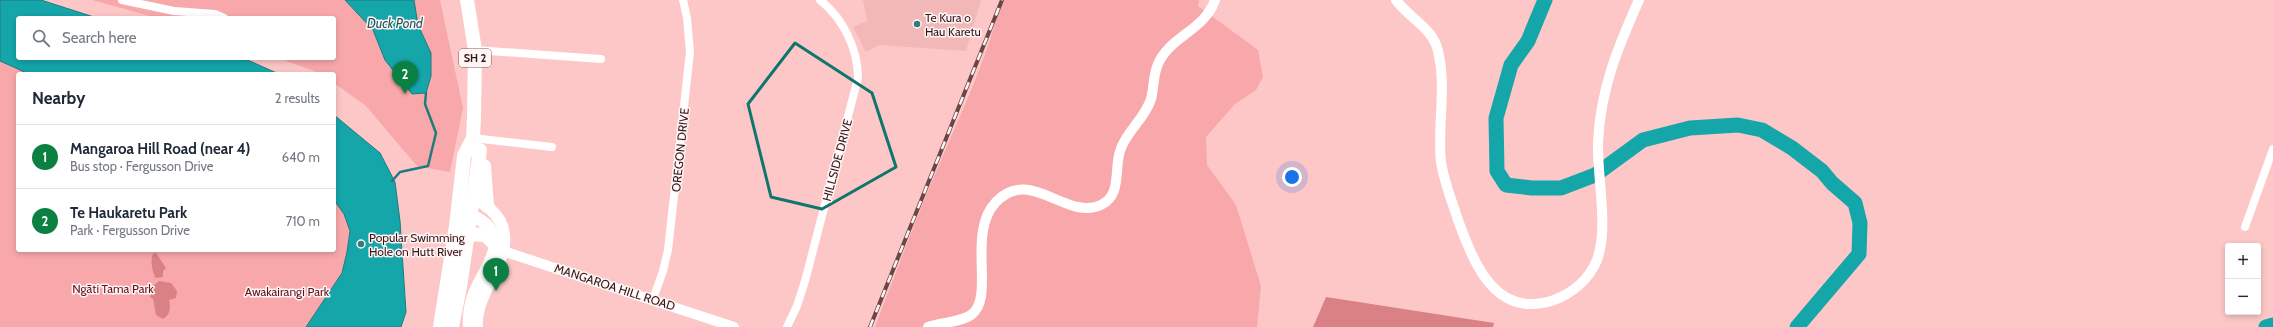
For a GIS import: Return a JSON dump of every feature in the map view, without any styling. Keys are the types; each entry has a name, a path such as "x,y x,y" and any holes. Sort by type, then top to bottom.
{"highway":[{"name":"SH 2","path":"440,327 464,214 466,199 464,156 476,144 475,50 467,0"},
{"path":"476,144 484,168 487,206"},
{"name":"SH 2","path":"452,327 468,234 464,214"},
{"path":"468,234 485,235 498,248"}],"main road":[{"path":"466,199 487,206 498,218 504,232 480,303 477,327"},
{"path":"464,214 477,217 491,229 498,248 469,308 469,327"}],"street":[{"path":"122,0 174,11 215,14 220,16"},
{"name":"OREGON DRIVE","path":"653,299 668,250 688,71 689,36 683,0"},
{"name":"HILLSIDE DRIVE","path":"787,327 797,306 805,281 858,78 856,58 849,38 832,10 820,0"},
{"path":"928,327 965,318 978,307 982,297 980,249 984,224 992,207 1005,194 1016,189 1029,189 1064,202 1088,207 1100,205 1109,199 1115,187 1119,152 1124,141 1146,111 1151,100 1158,64 1165,52 1205,20 1215,0"},
{"path":"1396,0 1430,34 1436,45 1441,76 1440,150 1444,175 1473,257 1484,278 1494,289 1516,301 1535,304 1555,300 1578,286 1589,274 1600,251 1601,224 1598,155 1600,126 1610,68 1639,0"},
{"path":"475,50 601,59"},
{"path":"476,144 552,147"},
{"path":"2245,227 2273,149"},
{"name":"MANGAROA HILL ROAD","path":"498,248 734,327"}],"highlighted area":[{"path":"795,43 872,93 896,167 822,209 771,197 748,104"}],"shaded area":[{"name":"Te Kura o Hau Karetu","path":"863,0 981,0 966,51 879,45 866,52 853,27 867,21"},
{"path":"156,253 166,268 163,271 163,277 156,278 153,273 152,256"},
{"path":"159,281 171,283 177,291 176,298 169,300 169,311 163,319 156,315 153,299 150,297 154,285"},
{"path":"1326,297 1494,323 1493,327 1313,327"}],"green space":[{"path":"92,0 440,0 463,108 450,172 417,166 366,106 336,84 336,72 316,72 284,60 336,60 336,16 150,16"},
{"path":"1001,0 1199,0 1198,6 1258,50 1263,77 1256,90 1235,104 1206,137 1207,165 1236,205 1261,286 1257,327 875,327 920,210 981,66 989,44"},
{"name":"Ngāti Tama Park","path":"0,59 37,72 16,72 16,252 336,252 336,202 348,222 350,241 348,253 339,279 317,327 0,327"}],"water":[{"path":"0,0 41,0 91,16 16,16 16,60 248,60 274,72 25,72 0,61"},
{"name":"Duck Pond","path":"345,0 414,0 418,25 431,53 431,76 426,93 412,94 385,60 373,30"},
{"path":"336,117 380,153 395,182 400,221 406,312 401,327 306,327 342,273 350,231 344,214 336,203"}],"waterway":[{"path":"1545,0 1528,41 1511,65 1496,118 1497,171 1506,185 1532,188 1561,188 1595,175 1643,140 1690,128 1738,125 1762,130 1792,148 1822,171 1832,183 1855,203 1860,223 1859,254 1797,327"},
{"path":"392,181 400,172 428,166 436,133 425,104 426,93"},
{"path":"2266,327 2273,325"}],"railway":[{"path":"870,327 1002,0"}],"place":[{"name":"Te Kura o Hau Karetu","path":"917,24"},
{"name":"Te Haukaretu Park","path":"405,94"},
{"name":"Popular Swimming Hole on Hutt River","path":"361,244"},
{"name":"Mangaroa Hill Road (near 4)","path":"496,291"}],"park label":[{"name":"Awakairangi Park","path":"287,291"}]}
